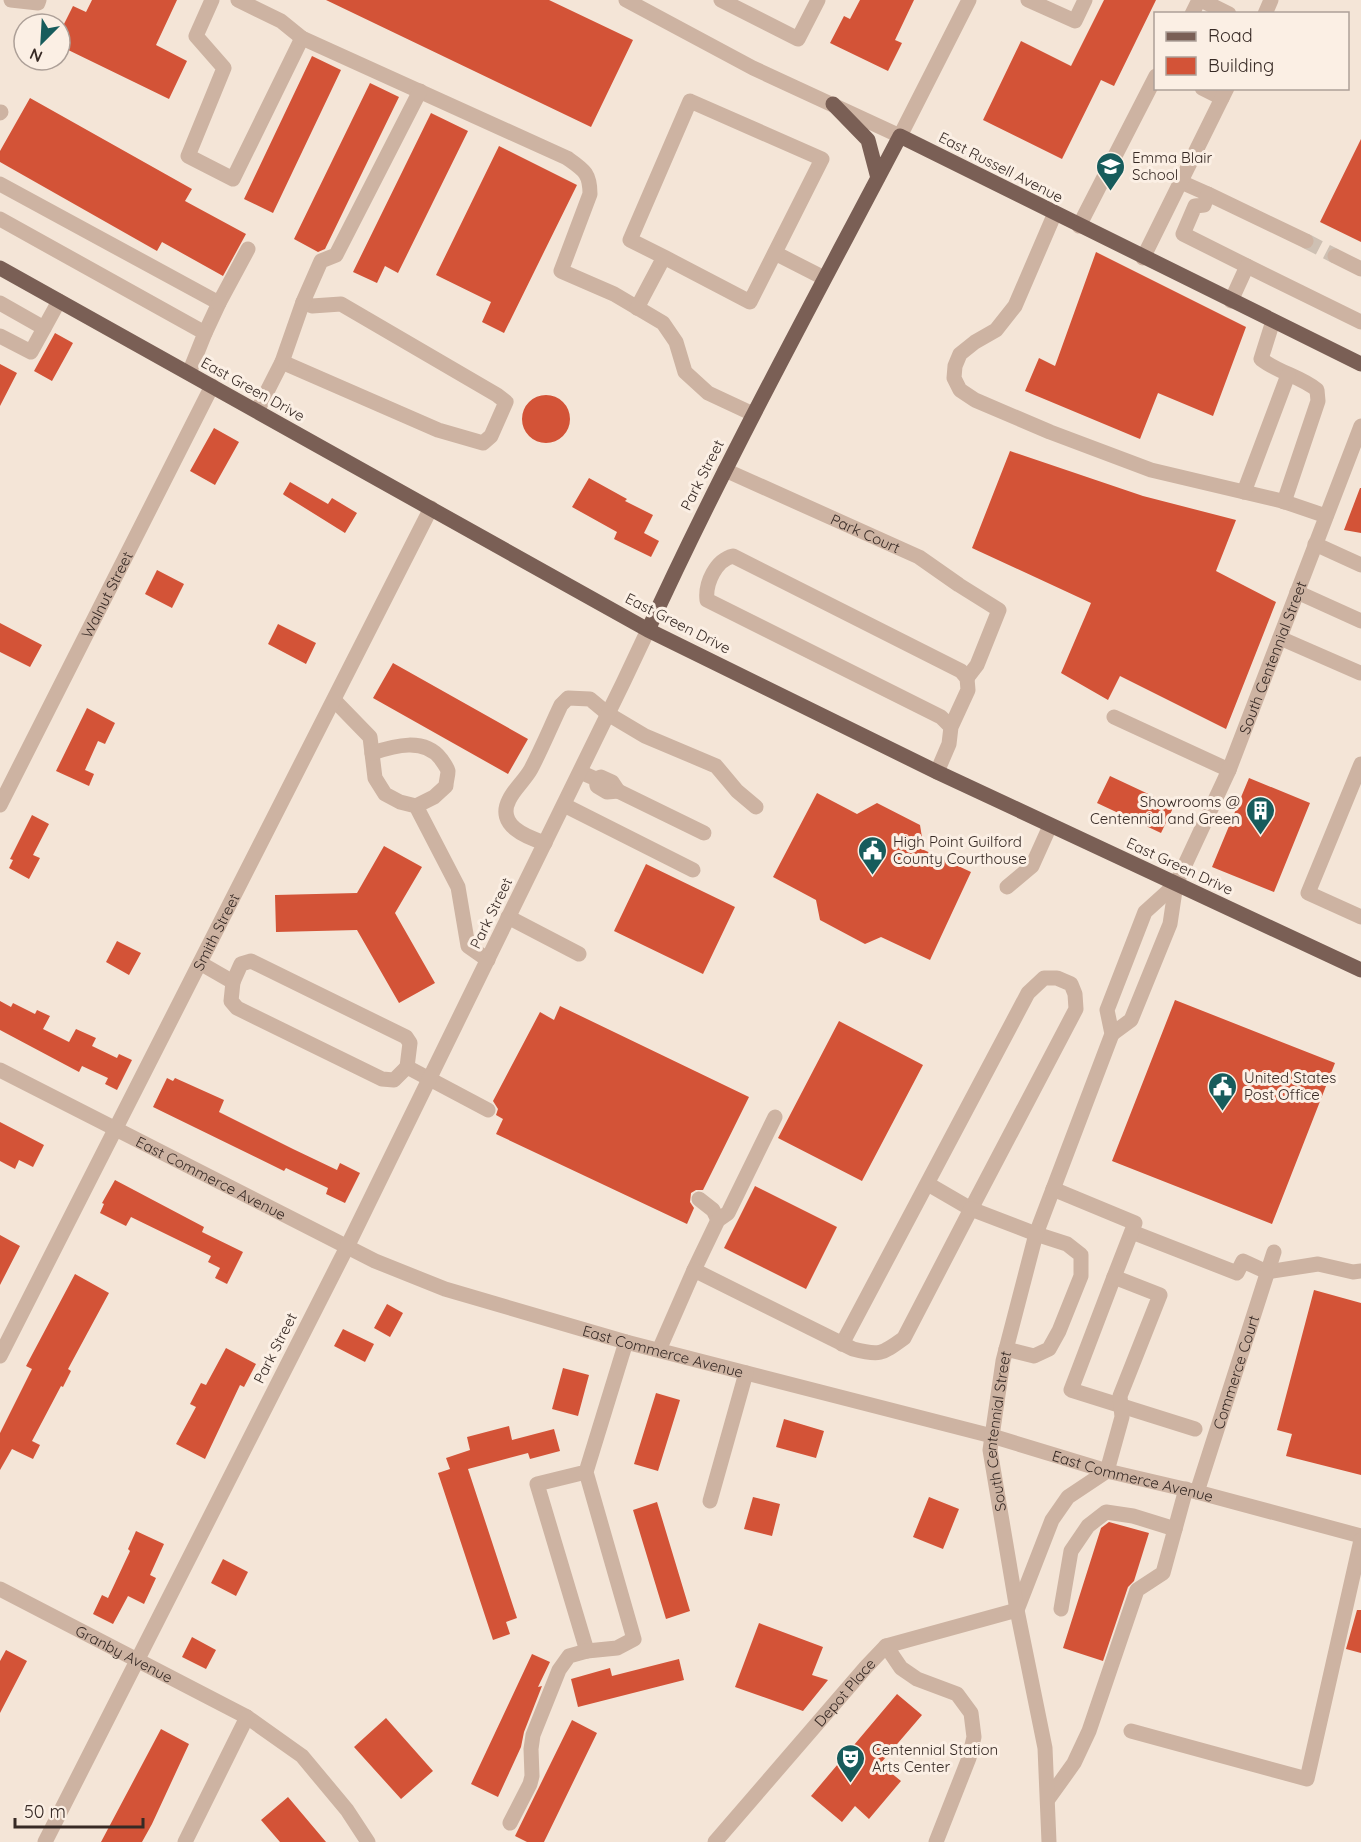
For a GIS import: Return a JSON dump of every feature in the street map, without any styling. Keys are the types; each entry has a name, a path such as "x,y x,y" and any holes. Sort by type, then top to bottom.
{"main road":[{"path":"833,104 868,140 878,178"},
{"name":"Park Street","path":"648,630 684,551 753,414 900,136"},
{"name":"East Russell Avenue","path":"900,136 1361,364"},
{"name":"East Green Drive","path":"0,268 648,630 1050,826 1361,970"}],"street":[{"path":"11,0 38,3 39,0"},
{"path":"212,0 196,36 224,68 188,156 233,179 302,38"},
{"path":"238,0 281,21 302,38 567,158 586,171 590,183 590,194 561,271 614,294 663,323 676,342 685,372 708,393 753,414"},
{"name":"East Russell Avenue","path":"626,0 753,68 900,136"},
{"path":"721,0 798,39 818,0"},
{"name":"Park Street","path":"900,136 969,0"},
{"path":"1028,0 1075,21 1085,0"},
{"path":"1200,0 1224,12"},
{"path":"1079,226 1154,78"},
{"path":"1143,258 1225,94 1210,90"},
{"path":"257,411 282,362 303,302 321,261 336,255 420,91"},
{"path":"690,101 822,159 750,302 664,257 630,240 690,101"},
{"path":"1181,182 1306,241"},
{"path":"0,184 219,303"},
{"path":"1208,194 1204,205 1195,206 1183,234 1361,322"},
{"path":"1055,213 1015,306 996,330 960,354 954,378 960,390 975,400 1050,432 1151,470 1284,502 1326,516"},
{"path":"0,219 205,333"},
{"path":"189,373 219,303 248,249"},
{"path":"775,253 824,278"},
{"path":"1335,256 1361,269"},
{"path":"637,308 664,257"},
{"path":"1231,301 1247,267"},
{"path":"0,336 32,352 59,301"},
{"path":"282,362 438,430 483,443 491,436 506,402 497,394 341,304 312,306 303,302"},
{"path":"0,303 44,328"},
{"path":"1273,321 1261,359 1274,369 1310,384 1317,390 1318,401 1284,502"},
{"path":"1245,492 1288,375"},
{"name":"Walnut Street","path":"0,805 212,386"},
{"name":"South Centennial Street","path":"1112,1034 1131,1020 1170,924 1176,884 1229,770 1361,426"},
{"name":"Park Court","path":"725,470 919,557 958,585 999,610 977,665 967,678"},
{"name":"Smith Street","path":"0,1356 431,508"},
{"path":"1315,544 1361,565"},
{"path":"937,772 949,744 951,727 968,690 967,678 961,671 733,556 725,558 718,564 706,590 707,600 941,717 951,727"},
{"path":"1297,592 1361,621"},
{"name":"Park Street","path":"45,1842 347,1247 648,630"},
{"path":"1280,638 1360,674"},
{"path":"545,843 514,829 508,820 506,810 509,799 530,770 561,705 568,698 590,699 608,714 645,736 716,766 737,791 756,807"},
{"path":"334,700 370,737 372,753 375,777 385,794 400,802 416,806 434,797 446,786 448,770 439,756 426,748 413,744 372,753"},
{"path":"1114,717 1229,770"},
{"path":"1361,764 1308,893 1361,917"},
{"path":"580,772 596,779 597,786 608,792 618,791 704,833"},
{"path":"564,805 693,870"},
{"path":"416,806 458,887 468,946 488,960"},
{"path":"1007,887 1032,866 1050,826"},
{"name":"South Centennial Street","path":"1049,1842 1049,1798 1045,1748 1017,1610 990,1450 1006,1349 1036,1234 1112,1034 1107,1010 1145,912 1176,884"},
{"path":"508,918 579,954"},
{"path":"251,961 406,1037 410,1043 406,1067 394,1080 382,1079 237,1008 231,1001 233,982 241,964 251,961"},
{"path":"200,963 233,982"},
{"path":"694,1270 842,1344 853,1349 875,1355 904,1338 1076,1009 1075,994 1071,984 1057,978 1044,978 1032,987 842,1344"},
{"path":"406,1067 488,1110"},
{"name":"East Commerce Avenue","path":"0,1070 375,1261 445,1289 626,1342 992,1436 1107,1470 1192,1490 1361,1538"},
{"path":"659,1350 718,1220 728,1213 775,1117"},
{"path":"928,1185 971,1209 1067,1244 1081,1255 1081,1276 1059,1331 1049,1349 1034,1356 1006,1349"},
{"path":"1053,1189 1135,1223 1071,1390 1195,1429"},
{"path":"696,1204 718,1220"},
{"path":"1132,1232 1237,1273 1243,1261 1264,1270 1318,1264 1353,1272 1361,1270"},
{"name":"Commerce Court","path":"1049,1798 1074,1763 1089,1731 1137,1590 1163,1573 1175,1529 1192,1490 1264,1270 1274,1252"},
{"path":"1017,1610 1052,1520 1068,1497 1107,1470 1122,1417 1120,1396 1160,1295 1114,1277"},
{"path":"510,1823 530,1784 533,1735 558,1670 569,1656 587,1651 617,1648 634,1639 586,1472 626,1342"},
{"path":"710,1501 746,1373"},
{"path":"586,1472 537,1484 587,1651"},
{"path":"1061,1609 1071,1551 1088,1526 1106,1512 1133,1516 1175,1529"},
{"path":"1131,1731 1307,1779 1361,1538"},
{"name":"Granby Avenue","path":"0,1589 247,1717 302,1756 347,1810 368,1842"},
{"name":"Depot Place","path":"715,1842 866,1666 886,1647 1017,1610"},
{"path":"886,1647 901,1668 917,1679 957,1694 971,1713 974,1737 969,1758 936,1842"},
{"path":"185,1842 247,1717"}],"building":[{"path":"92,0 177,0 156,45 187,61 169,99 72,52 72,12 70,12 73,6 86,12"},
{"path":"326,0 549,0 633,40 591,127"},
{"path":"860,0 914,0 895,40 902,43 888,71 830,43 844,16 850,19"},
{"path":"1104,0 1156,0 1114,86 1101,80 1062,159 983,120 1021,41 1071,66"},
{"path":"312,56 341,70 273,213 244,199"},
{"path":"370,83 399,97 325,249 318,252 294,239"},
{"path":"30,98 192,189 185,201 246,234 223,276 162,242 157,251 0,162 0,151"},
{"path":"431,113 468,131 398,273 385,266 377,283 353,272"},
{"path":"1361,139 1361,242 1320,222"},
{"path":"499,146 577,185 504,333 482,322 491,302 436,275"},
{"path":"1096,252 1246,327 1213,416 1158,393 1140,439 1025,391 1039,358 1055,366"},
{"path":"55,333 73,343 52,381 34,371"},
{"path":"0,364 17,373 0,406"},
{"path":"541,395 551,395 563,402 570,414 570,424 563,436 551,443 541,443 526,432 522,424 522,414 533,399"},
{"path":"214,428 239,442 215,485 190,471"},
{"path":"1010,451 1143,496 1236,520 1216,571 1276,602 1226,729 1120,676 1108,700 1061,673 1091,603 972,548"},
{"path":"589,478 627,499 625,501 653,515 644,533 659,541 651,557 614,539 617,532 572,507"},
{"path":"290,482 328,504 332,498 357,513 345,533 284,495"},
{"path":"1361,488 1361,533 1344,530"},
{"path":"157,570 184,584 172,608 145,594"},
{"path":"0,623 42,645 30,667 0,652"},
{"path":"278,624 316,643 306,664 268,644"},
{"path":"393,663 528,739 508,774 373,698"},
{"path":"87,708 115,723 105,744 98,741 85,770 94,774 89,786 56,771"},
{"path":"1110,776 1174,806 1161,833 1097,803"},
{"name":"Showrooms @ Centennial and Green","path":"1249,778 1310,803 1274,892 1212,867"},
{"name":"High Point Guilford County Courthouse","path":"817,793 857,814 877,803 920,825 924,850 971,872 930,960 881,937 865,944 820,920 816,900 773,877"},
{"path":"32,815 49,824 33,855 40,858 29,879 9,868 13,860 10,859"},
{"path":"384,846 422,867 395,913 435,983 399,1003 357,930 276,932 275,895 357,893"},
{"path":"646,864 735,907 703,974 614,931"},
{"path":"117,941 141,953 129,975 106,962"},
{"name":"United States Post Office","path":"1175,1000 1335,1063 1272,1224 1112,1161"},
{"path":"0,1001 11,1007 13,1003 35,1014 37,1010 50,1016 43,1029 69,1042 76,1029 96,1038 92,1046 117,1058 119,1054 132,1060 117,1090 105,1084 108,1078 82,1066 79,1072 0,1030"},
{"path":"560,1006 749,1097 703,1190 691,1193 690,1202 694,1208 687,1224 496,1134 503,1119 496,1115 498,1109 493,1101 540,1012 554,1020"},
{"path":"839,1021 923,1065 862,1181 778,1138"},
{"path":"167,1078 173,1081 175,1078 224,1100 219,1112 293,1149 337,1170 340,1163 360,1173 345,1203 326,1194 328,1188 286,1168 284,1171 153,1107"},
{"path":"0,1122 44,1145 33,1167 19,1160 15,1169 0,1161"},
{"path":"115,1180 204,1227 202,1232 243,1252 227,1284 215,1278 220,1268 208,1262 211,1256 131,1217 126,1226 100,1213 104,1204 102,1203"},
{"path":"755,1186 837,1227 806,1289 724,1248"},
{"path":"0,1235 20,1246 0,1285"},
{"path":"75,1274 109,1293 68,1369 71,1371 63,1387 61,1386 32,1441 40,1445 33,1459 12,1449 0,1470 0,1433 32,1369 26,1366"},
{"path":"1314,1290 1361,1303 1361,1475 1286,1456 1292,1434 1277,1430"},
{"path":"387,1304 403,1313 390,1337 374,1328"},
{"path":"343,1329 374,1344 365,1362 334,1346"},
{"path":"226,1348 256,1364 244,1387 240,1385 205,1459 176,1444 196,1407 190,1404 201,1383 206,1385"},
{"path":"563,1368 589,1375 578,1416 552,1409"},
{"path":"656,1393 680,1400 658,1471 634,1464"},
{"path":"784,1419 824,1431 816,1458 776,1447"},
{"path":"509,1426 512,1440 554,1429 560,1451 530,1459 528,1453 468,1469 517,1618 506,1622 510,1634 493,1640 438,1473 450,1469 446,1458 470,1450 467,1437"},
{"path":"753,1497 780,1504 772,1536 744,1529"},
{"path":"929,1497 959,1509 943,1549 913,1537"},
{"path":"657,1502 690,1611 666,1619 633,1510"},
{"path":"1109,1522 1149,1533 1134,1581 1128,1587 1103,1661 1063,1648 1101,1528"},
{"path":"136,1531 164,1544 150,1575 156,1578 144,1604 128,1596 113,1624 93,1614 102,1595 108,1598 130,1551 128,1549"},
{"path":"223,1559 248,1572 236,1596 211,1583"},
{"path":"1357,1610 1361,1610 1361,1653 1346,1649"},
{"path":"759,1623 823,1647 812,1675 828,1680 803,1711 735,1687"},
{"path":"192,1637 216,1650 206,1669 182,1657"},
{"path":"6,1650 27,1661 0,1713 0,1661"},
{"path":"532,1654 550,1662 538,1687 542,1686 524,1732 521,1747 498,1797 471,1784"},
{"path":"679,1659 684,1680 578,1707 571,1679 610,1668 612,1676"},
{"path":"897,1694 922,1715 880,1764 901,1781 869,1819 855,1806 842,1822 811,1796"},
{"path":"386,1718 433,1771 401,1799 354,1747"},
{"path":"572,1720 597,1733 544,1842 527,1842 515,1836"},
{"path":"161,1729 189,1744 152,1824 142,1842 101,1842"},
{"path":"288,1797 326,1842 280,1842 261,1820"}],"tunnel":[{"path":"1306,241 1335,256"}],"place":[{"name":"Emma Blair School","path":"1111,192"},
{"name":"Showrooms @ Centennial and Green","path":"1261,836"},
{"name":"High Point Guilford County Courthouse","path":"872,876"},
{"name":"United States Post Office","path":"1223,1112"},
{"name":"Centennial Station Arts Center","path":"851,1784"}]}
